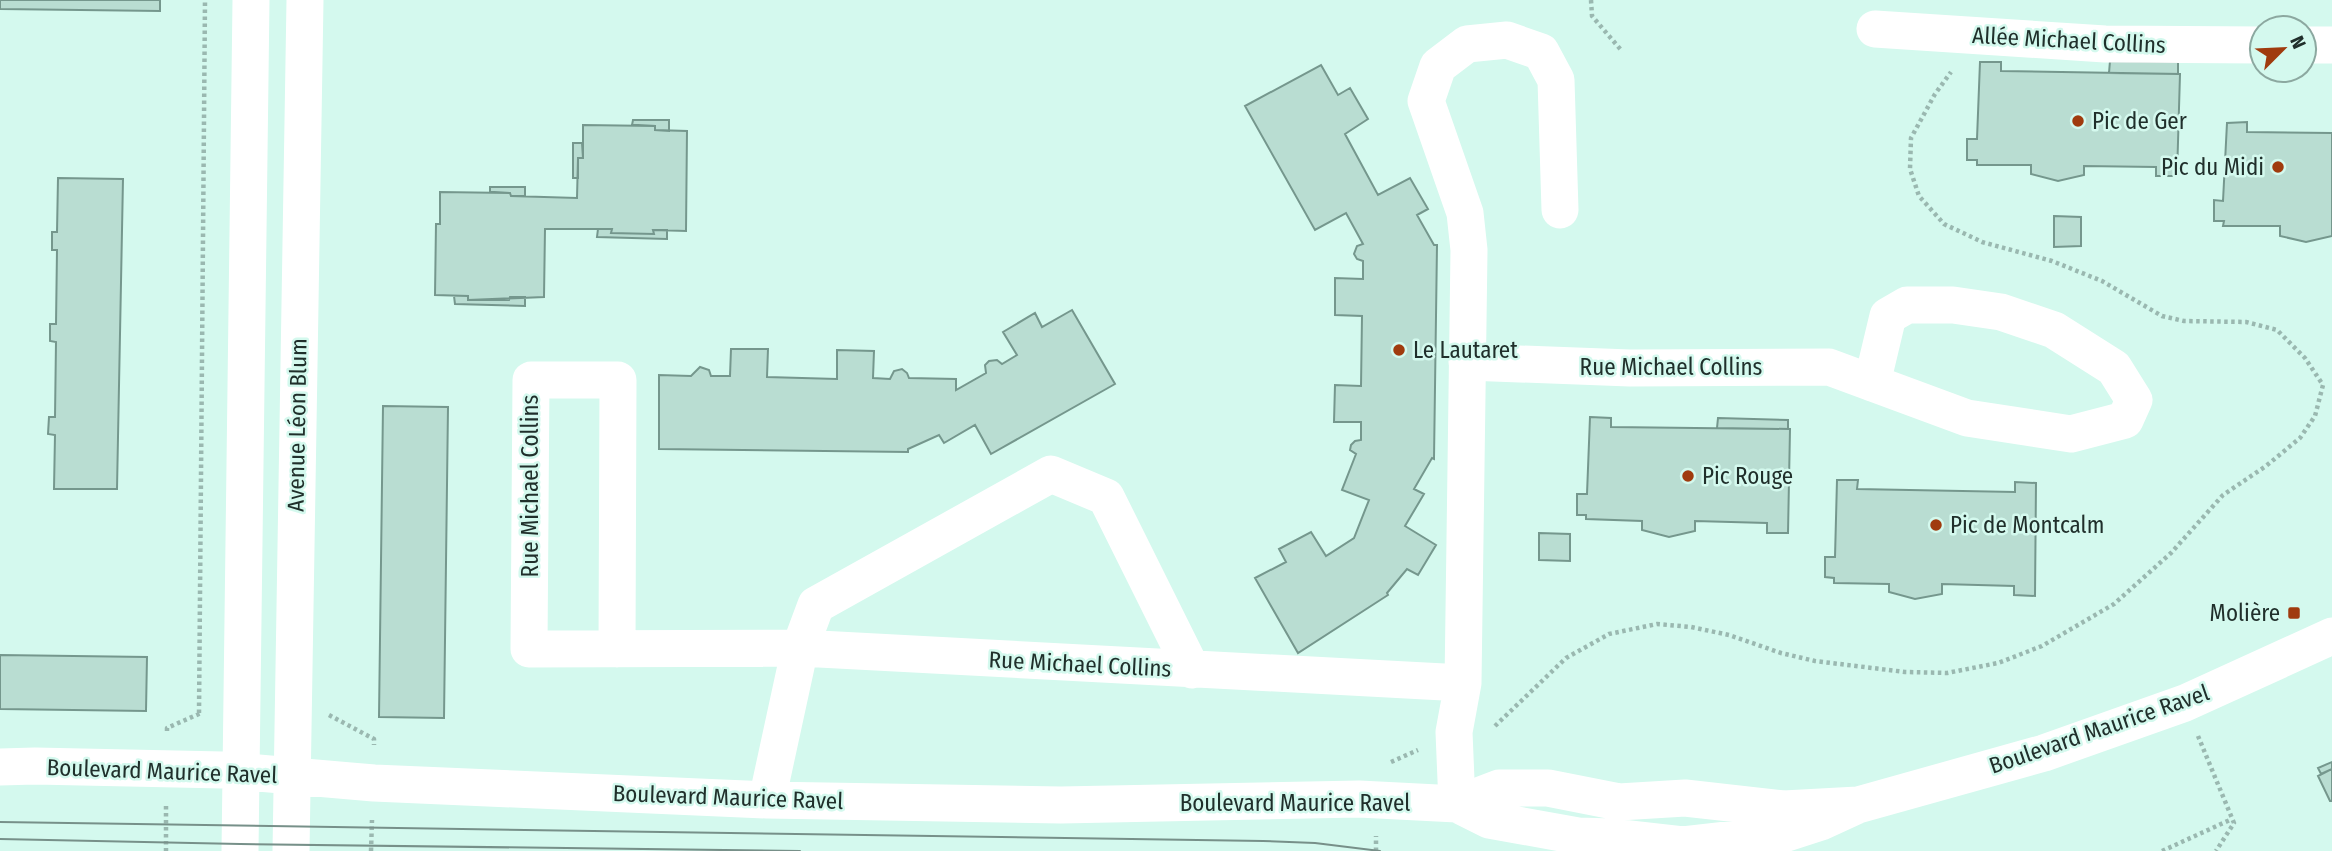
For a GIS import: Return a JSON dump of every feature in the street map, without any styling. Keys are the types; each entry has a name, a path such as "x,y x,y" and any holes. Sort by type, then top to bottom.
{"street":[{"path":"240,851 251,0"},
{"name":"Avenue Léon Blum","path":"291,851 305,0"},
{"name":"Allée Michael Collins","path":"1875,29 2105,44 2248,45"},
{"path":"1457,804 1454,732 1463,683 1469,250 1465,213 1426,101 1438,66 1467,44 1507,40 1541,52 1556,80 1560,210"},
{"name":"Rue Michael Collins","path":"1467,362 1630,368 1829,367 1872,383 1967,418 2071,434 2125,420 2134,400 2114,368 2054,330 2001,312 1953,305 1908,305 1888,316 1872,383"},
{"name":"Rue Michael Collins","path":"617,649 618,380 531,380 529,649 617,649 800,648 1463,683"},
{"name":"Rue Michael Collins","path":"767,800 800,648 816,605 1051,474 1106,497 1192,670"},
{"name":"Boulevard Maurice Ravel","path":"0,767 240,771 374,783 767,800 1061,805 1377,800 1457,804 1499,788 1548,788 1614,830 1683,845 1787,833 1821,822 1858,805 2044,753 2185,703 2332,636"}],"path":[{"path":"199,713 205,0"},
{"path":"1591,0 1592,16 1621,50"},
{"path":"1377,800 1380,767 1426,747 1478,744 1566,658 1609,634 1657,624 1691,627 1729,635 1781,653 1850,667 1947,673 1998,663 2042,646 2114,604 2171,553 2223,495 2266,466 2300,438 2315,416 2323,384 2305,358 2277,330 2246,322 2184,321 2162,316 2102,281 2052,261 1982,242 1944,224 1919,196 1910,169 1911,138 1935,94 1979,36"},
{"path":"2185,703 2234,824 2216,851"},
{"path":"2162,851 2232,818"}],"building":[{"path":"0,0 160,0 160,11 0,9"},
{"path":"2110,61 2178,62 2178,74 2109,73"},
{"name":"Pic de Ger","path":"1980,62 2001,62 2001,71 2180,74 2177,176 2156,176 2156,167 2084,166 2084,175 2058,181 2031,174 2031,165 1977,165 1977,160 1967,160 1967,139 1977,139"},
{"name":"Le Lautaret","path":"1321,65 1338,95 1350,88 1368,119 1345,134 1378,195 1410,178 1428,209 1417,215 1434,245 1437,245 1434,459 1432,458 1414,489 1424,494 1405,526 1436,545 1418,575 1407,569 1388,595 1298,653 1255,578 1286,562 1279,549 1311,532 1326,556 1354,538 1369,500 1342,490 1356,454 1350,450 1351,445 1361,440 1361,422 1334,422 1335,385 1361,386 1362,316 1335,315 1335,278 1363,279 1363,261 1357,259 1354,254 1357,246 1363,244 1346,213 1315,230 1245,106"},
{"path":"633,120 669,120 669,131 655,130 655,126 632,125"},
{"name":"Pic du Midi","path":"2247,122 2247,132 2332,133 2332,236 2306,242 2280,236 2280,226 2223,226 2224,221 2214,221 2214,200 2223,201 2227,123"},
{"path":"583,125 655,126 655,130 687,131 686,231 653,230 654,234 611,233 612,229 545,229 544,297 468,300 468,296 435,295 436,224 440,224 440,192 577,198 578,158 583,158"},
{"path":"573,143 582,143 583,158 578,158 578,178 573,178"},
{"path":"58,178 123,179 117,489 54,489 55,435 48,434 49,417 55,417 56,342 50,341 50,324 56,324 57,250 52,250 52,232 57,232"},
{"path":"490,187 525,187 525,196 490,192"},
{"path":"2054,216 2081,217 2081,246 2054,247"},
{"path":"598,229 612,229 611,233 654,234 653,230 667,230 667,239 597,237"},
{"path":"454,296 468,296 468,300 509,300 510,297 525,297 525,306 455,304"},
{"path":"1072,310 1115,384 991,454 975,425 944,443 939,435 908,449 908,452 659,449 659,375 691,376 700,367 709,370 711,376 730,376 731,349 768,349 767,377 837,379 837,350 874,351 873,378 890,379 894,371 902,369 909,378 956,379 956,390 986,373 985,365 989,361 997,360 1002,364 1017,355 1003,332 1035,313 1042,327"},
{"path":"383,406 448,407 444,718 379,717"},
{"name":"Pic Rouge","path":"1590,417 1611,418 1611,427 1790,429 1788,533 1767,533 1767,523 1695,521 1695,531 1669,537 1642,530 1642,521 1586,519 1586,515 1577,515 1577,494 1587,494"},
{"path":"1718,418 1788,420 1788,429 1717,428"},
{"name":"Pic de Montcalm","path":"1837,480 1858,480 1857,489 2015,492 2015,482 2036,483 2035,596 2014,595 2014,586 1942,584 1942,594 1915,599 1889,592 1889,584 1834,583 1834,578 1825,577 1825,557 1835,557"},
{"path":"1539,533 1570,534 1570,561 1539,560"},
{"path":"0,655 147,657 146,711 0,709"},
{"path":"2332,762 2332,769 2321,774 2318,768"},
{"path":"2332,769 2332,801 2330,801 2318,776"}],"tram line":[{"path":"0,822 1263,841 1315,843 1380,851"},
{"path":"0,839 800,851"}],"place":[{"name":"Pic de Ger","path":"2078,121"},
{"name":"Pic du Midi","path":"2278,167"},
{"name":"Le Lautaret","path":"1399,350"},
{"name":"Pic Rouge","path":"1688,476"},
{"name":"Pic de Montcalm","path":"1936,525"},
{"name":"Molière","path":"2294,613"}]}
